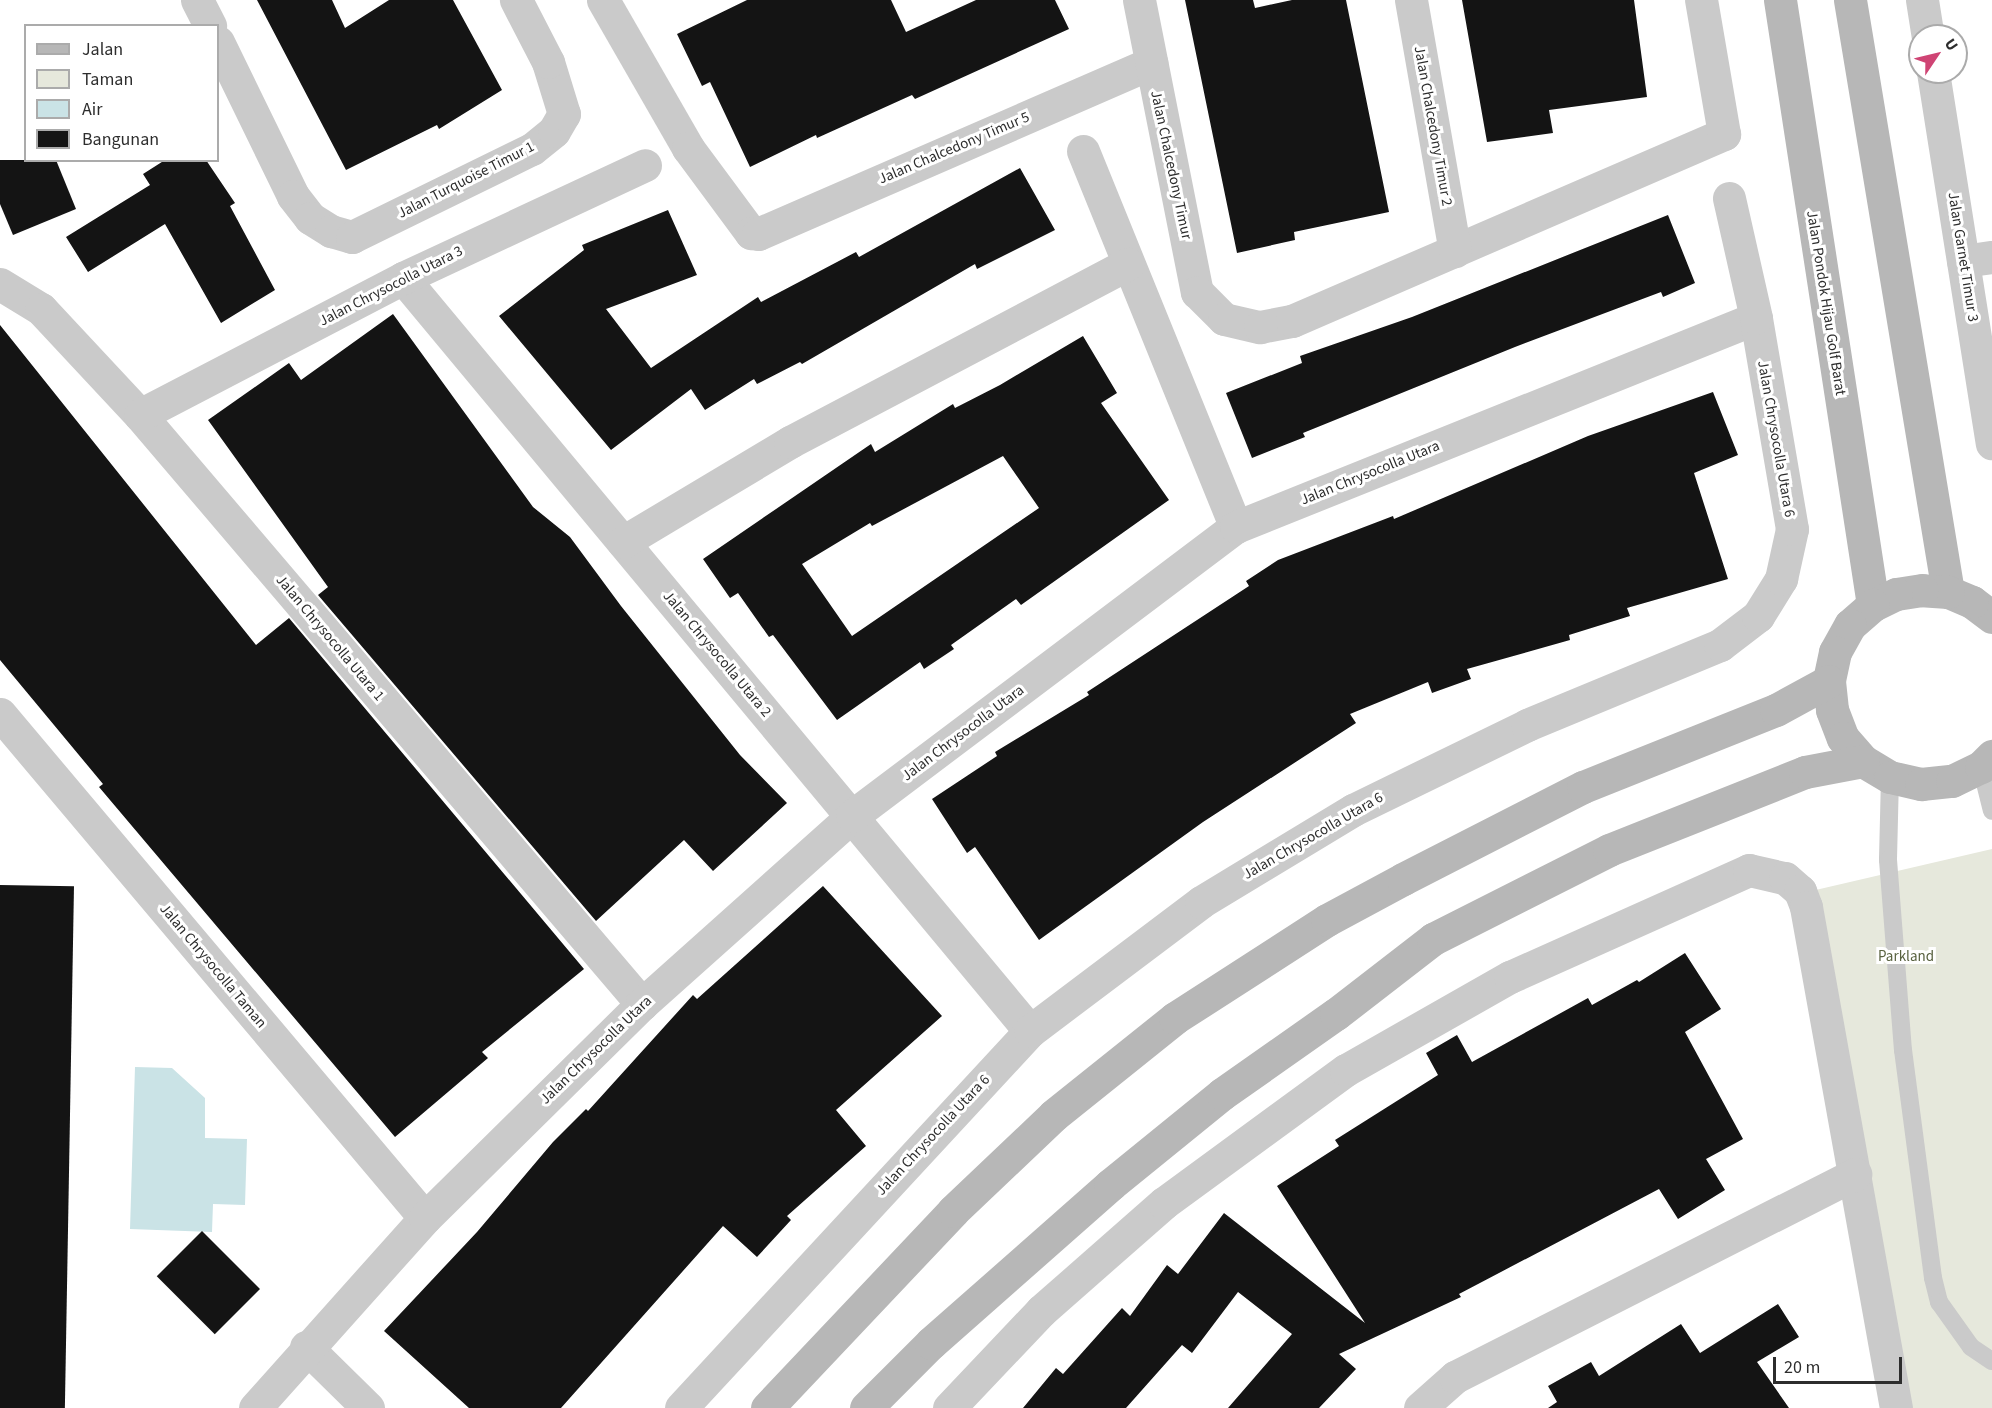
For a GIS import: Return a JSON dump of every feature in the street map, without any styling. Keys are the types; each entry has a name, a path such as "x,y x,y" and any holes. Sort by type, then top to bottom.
{"street":[{"path":"197,0 209,24"},
{"name":"Jalan Turquoise Timur 1","path":"219,44 293,196 310,218 331,231 352,237 532,149 554,131 564,114 548,62 516,0"},
{"name":"Jalan Chalcedony Timur","path":"1139,0 1197,292 1224,319 1260,327 1292,321 1455,251"},
{"name":"Jalan Chalcedony Timur 2","path":"1411,0 1455,251"},
{"path":"1455,251 1724,134 1701,0"},
{"name":"Jalan Pondok Hijau Golf Barat","path":"1780,0 1873,605"},
{"path":"1850,0 1948,592"},
{"path":"1922,0 1926,24"},
{"name":"Jalan Chalcedony Timur 5","path":"614,3 688,148 751,233 758,234 1150,63"},
{"name":"Jalan Garnet Timur 3","path":"1936,84 1978,259 1992,443"},
{"path":"1083,151 1236,527"},
{"name":"Jalan Chrysocolla Utara 3","path":"140,416 403,278 645,165"},
{"name":"Jalan Chrysocolla Utara 6","path":"681,1408 1030,1031 1201,902 1353,810 1527,725 1720,645 1758,615 1781,579 1792,529 1756,318 1729,198"},
{"path":"623,542 790,442 1128,264"},
{"name":"Jalan Chrysocolla Utara 2","path":"403,278 1030,1031"},
{"name":"Jalan Chrysocolla Utara 1","path":"3,284 41,309 140,416 642,1004"},
{"name":"Jalan Chrysocolla Utara","path":"257,1407 306,1347 425,1218 642,1004 852,816 1236,527 1756,318"},
{"path":"1876,769 1843,738 1832,710 1829,681 1835,652 1850,625 1873,605 1896,594 1922,590 1948,592 1972,602 1992,617"},
{"path":"767,1408 952,1211 1054,1115 1175,1018 1327,920 1403,879 1583,787 1776,710 1829,681"},
{"name":"Jalan Chrysocolla Taman","path":"0,714 425,1218"},
{"path":"866,1408 931,1344 1110,1185 1222,1094 1433,939 1609,850 1805,772 1876,769 1921,784 1952,781 1986,761"},
{"path":"949,1408 1041,1311 1164,1203 1346,1070 1510,976 1749,870 1785,878 1800,891 1856,1174 1896,1408"},
{"path":"1420,1408 1455,1377 1856,1174"},
{"path":"306,1347 368,1408"}],"lane":[{"path":"1986,761 1992,811"},
{"path":"1876,769 1888,860 1902,1038 1933,1278 1939,1302 1971,1347 1992,1361"}],"green space":[{"name":"Parkland","path":"1992,849 1992,1408 1905,1408 1807,892"}],"water":[{"path":"135,1067 172,1068 205,1098 205,1138 247,1139 245,1205 213,1204 212,1232 130,1229"}],"building":[{"path":"257,0 332,0 345,28 389,0 453,0 502,90 439,129 437,125 346,170"},
{"path":"747,0 891,0 906,32 976,0 1055,0 1069,29 915,99 912,95 817,138 816,135 750,167 710,82 702,86 677,34"},
{"path":"1185,0 1253,0 1255,8 1292,0 1346,0 1389,212 1294,232 1295,240 1237,253"},
{"path":"1462,0 1634,0 1647,97 1549,110 1553,133 1487,142"},
{"path":"0,160 57,162 76,209 13,235 0,204"},
{"path":"162,162 207,162 235,203 230,206 275,290 221,323 165,224 88,272 66,237 150,185 143,174"},
{"path":"1020,168 1055,230 977,269 975,264 802,364 800,362 757,384 754,379 705,410 691,389 611,450 499,316 584,250 582,245 668,210 697,275 606,309 651,368 758,297 761,302 856,252 859,257"},
{"path":"1668,215 1695,283 1663,297 1661,292 1515,347 1303,433 1305,437 1252,458 1226,393 1302,363 1300,356 1412,317"},
{"path":"393,314 533,507 570,537 621,606 740,755 787,803 713,871 684,840 596,921 318,595 328,587 208,420 289,363 301,380"},
{"path":"0,325 256,645 289,618 584,969 482,1052 488,1058 395,1137 99,787 103,784 0,660"},
{"path":"1083,336 1117,393 1101,403 1169,500 1021,605 1016,599 951,645 954,649 924,669 920,662 837,720 773,635 769,637 738,593 730,598 703,559 871,444 875,452 953,404 955,408 1000,385","holes":["1003,456 1039,508 852,636 802,564 870,523 872,526"]},
{"path":"1713,392 1738,455 1694,473 1728,579 1627,608 1630,616 1569,635 1570,640 1467,669 1471,679 1432,693 1428,682 1350,714 1356,723 1203,822 1039,940 975,847 967,853 932,799 997,756 995,752 1089,695 1087,692 1249,586 1246,581 1278,560 1393,516 1394,519 1588,436"},
{"path":"0,885 74,886 65,1408 0,1408"},
{"path":"823,886 942,1016 836,1110 866,1146 787,1216 791,1220 757,1257 723,1226 561,1408 469,1408 384,1331 477,1232 553,1142 586,1109 588,1111 693,995 697,999"},
{"path":"1685,953 1721,1009 1685,1032 1743,1139 1706,1159 1725,1190 1678,1219 1659,1189 1459,1294 1461,1297 1339,1354 1356,1369 1319,1408 1228,1408 1292,1334 1238,1292 1192,1353 1182,1345 1126,1408 1023,1408 1056,1368 1063,1374 1122,1308 1130,1316 1167,1265 1178,1274 1224,1213 1365,1323 1277,1186 1339,1146 1335,1140 1438,1075 1426,1053 1457,1035 1472,1062 1588,998 1592,1005 1637,980 1639,982"},
{"path":"202,1231 260,1289 215,1334 157,1276"},
{"path":"1778,1304 1799,1337 1757,1362 1789,1408 1548,1408 1557,1402 1548,1386 1591,1362 1599,1376 1681,1324 1700,1353"}]}
